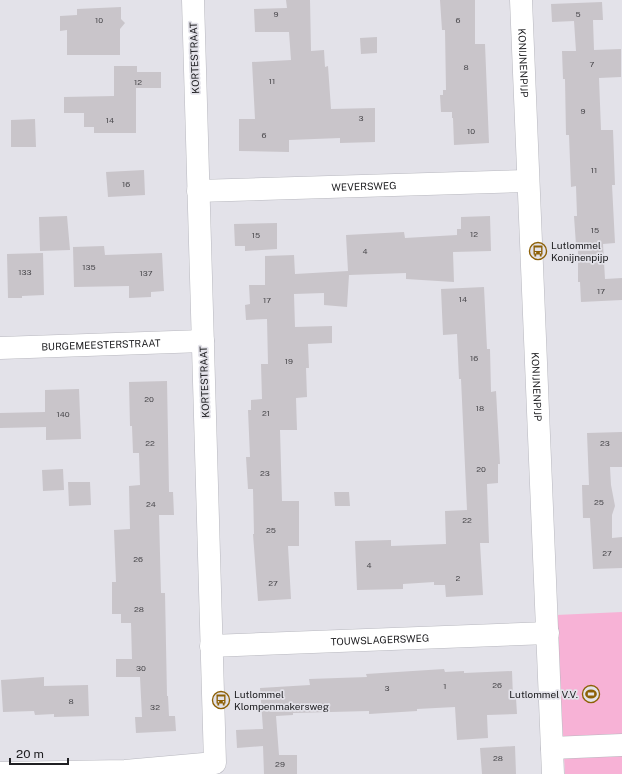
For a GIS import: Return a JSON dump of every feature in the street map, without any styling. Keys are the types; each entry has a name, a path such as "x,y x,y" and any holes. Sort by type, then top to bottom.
{"street":[{"name":"KORTESTRAAT","path":"125,773 215,763 193,0"},
{"name":"KONIJNENPIJP","path":"521,0 554,774"},
{"name":"WEVERSWEG","path":"198,191 528,181"},
{"name":"BURGEMEESTERSTRAAT","path":"0,348 203,341"},
{"name":"TOUWSLAGERSWEG","path":"212,646 548,633"},
{"path":"552,748 622,746"},
{"path":"0,773 125,773"}],"shaded area":[{"name":"Lutlommel V.V.","path":"622,612 622,774 565,774 556,615"}],"building":[{"path":"286,0 310,0 311,51 324,50 325,67 328,66 331,109 375,108 375,142 340,143 340,138 289,140 289,152 239,151 239,119 255,119 252,62 291,60 289,32 255,32 254,9 287,8"},
{"path":"440,0 475,0 475,44 485,44 489,143 454,145 452,112 441,112 440,95 443,95 443,90 446,90 445,30 442,30"},
{"path":"602,2 603,20 593,20 594,50 621,49 621,77 599,78 601,130 613,130 615,185 612,185 615,243 603,244 605,279 622,278 622,300 581,302 580,282 578,282 578,245 576,245 574,216 577,216 576,186 571,187 569,135 566,135 565,79 563,79 562,51 576,51 574,21 552,22 551,4"},
{"path":"121,7 121,19 125,23 120,29 120,55 67,55 67,30 60,31 60,16 77,15 77,9"},
{"path":"377,37 377,53 361,54 360,38"},
{"path":"114,66 137,66 137,72 161,72 161,88 136,88 136,133 94,133 94,127 84,127 84,113 64,113 64,97 114,96"},
{"path":"35,119 36,147 11,147 11,120"},
{"path":"144,170 145,195 108,197 106,172"},
{"path":"67,216 70,250 40,251 39,217"},
{"path":"490,216 491,251 453,252 454,282 406,279 406,273 349,275 347,307 324,305 324,293 294,294 295,327 332,326 332,343 308,344 309,368 306,368 307,397 296,398 297,430 280,430 282,501 299,501 299,546 288,546 291,599 258,601 253,534 253,489 248,489 246,457 250,457 248,410 251,410 251,400 262,399 261,364 268,364 267,319 246,320 245,305 250,304 249,285 265,285 265,256 294,255 295,274 348,271 346,235 404,232 405,238 457,235 457,229 461,229 461,217"},
{"path":"277,223 277,249 245,251 245,246 235,246 234,224"},
{"path":"104,246 105,255 162,253 164,291 151,292 151,297 129,298 129,286 74,287 73,247"},
{"path":"43,253 44,295 8,298 7,254"},
{"path":"484,287 487,349 490,349 491,392 496,391 500,464 498,464 498,483 487,484 489,543 480,543 483,595 446,597 445,585 434,585 434,582 403,584 403,589 357,590 355,541 391,540 391,546 446,544 445,511 467,510 461,379 459,379 457,334 443,335 441,289"},
{"path":"167,381 169,492 173,492 174,515 159,515 161,593 165,593 167,696 169,716 175,716 176,731 136,733 135,717 142,717 140,677 116,677 116,659 132,659 131,623 121,623 121,614 112,614 112,582 116,582 114,530 130,529 129,486 140,485 139,453 133,453 132,426 130,426 129,382"},
{"path":"79,389 81,439 46,440 46,427 0,428 0,413 45,412 45,390"},
{"path":"622,432 622,467 610,467 611,485 615,506 612,515 612,538 622,537 622,568 593,569 590,518 583,518 582,485 589,485 587,433"},
{"path":"63,469 64,490 43,491 42,470"},
{"path":"68,482 90,482 91,505 69,506"},
{"path":"334,492 349,492 350,506 335,506"},
{"path":"444,669 445,672 464,671 464,673 512,671 513,698 516,698 517,714 487,715 488,738 457,740 455,707 369,714 369,711 293,713 293,715 276,716 279,755 297,755 297,774 264,774 263,746 237,748 236,730 263,729 260,688 310,685 309,679 367,677 366,674"},
{"path":"44,677 44,686 88,685 89,716 54,717 54,714 35,715 34,711 3,712 1,680"},
{"path":"515,746 516,774 482,774 480,748"}],"place":[{"name":"Lutlommel Konijnenpijp","path":"538,251"},
{"name":"Lutlommel V.V.","path":"591,694"},
{"name":"Lutlommel Klompenmakersweg","path":"221,700"}]}
